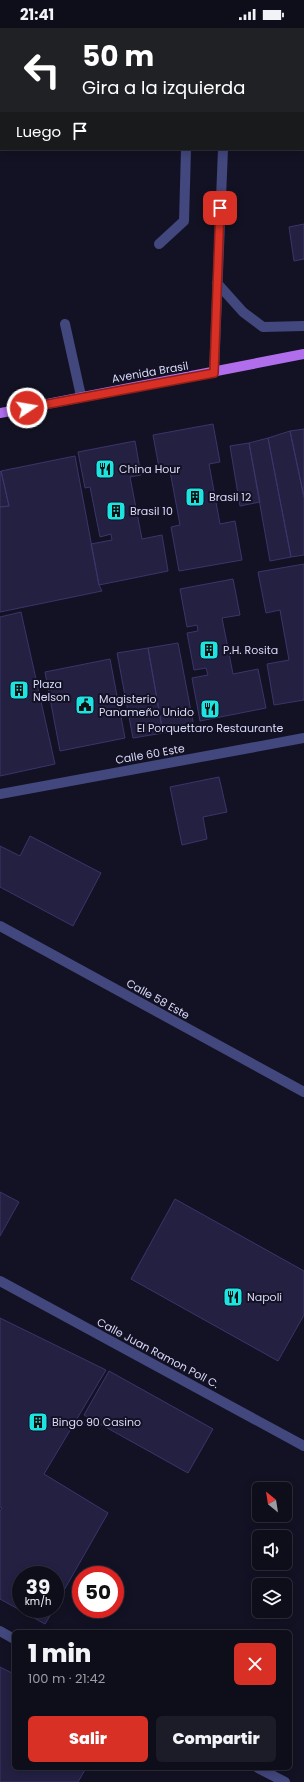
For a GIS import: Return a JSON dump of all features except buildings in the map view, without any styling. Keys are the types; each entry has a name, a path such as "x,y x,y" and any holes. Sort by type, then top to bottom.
{"main road":[{"name":"Avenida Brasil","path":"0,413 81,396 214,373 304,354"}],"street":[{"path":"160,244 184,221 186,150"},
{"path":"214,373 223,150"},
{"path":"217,283 243,312 263,327 304,326"},
{"path":"65,324 81,396"},
{"name":"Calle 60 Este","path":"0,794 304,738"},
{"name":"Calle 58 Este","path":"0,926 304,1092"},
{"name":"Calle Juan Ramon Poll C.","path":"0,1281 304,1446"},
{"path":"0,1631 12,1638"},
{"path":"262,1770 285,1782"}],"place":[{"name":"China Hour","path":"105,469"},
{"name":"Brasil 12","path":"195,497"},
{"name":"Brasil 10","path":"116,511"},
{"name":"P.H. Rosita","path":"209,650"},
{"name":"Plaza Nelson","path":"19,690"},
{"name":"Magisterio Panameño Unido","path":"85,705"},
{"name":"El Porquettaro Restaurante","path":"210,709"},
{"name":"Napoli","path":"233,1297"},
{"name":"Bingo 90 Casino","path":"38,1422"}],"route":[{"path":"27,408 81,396 214,373 220,208"}]}
